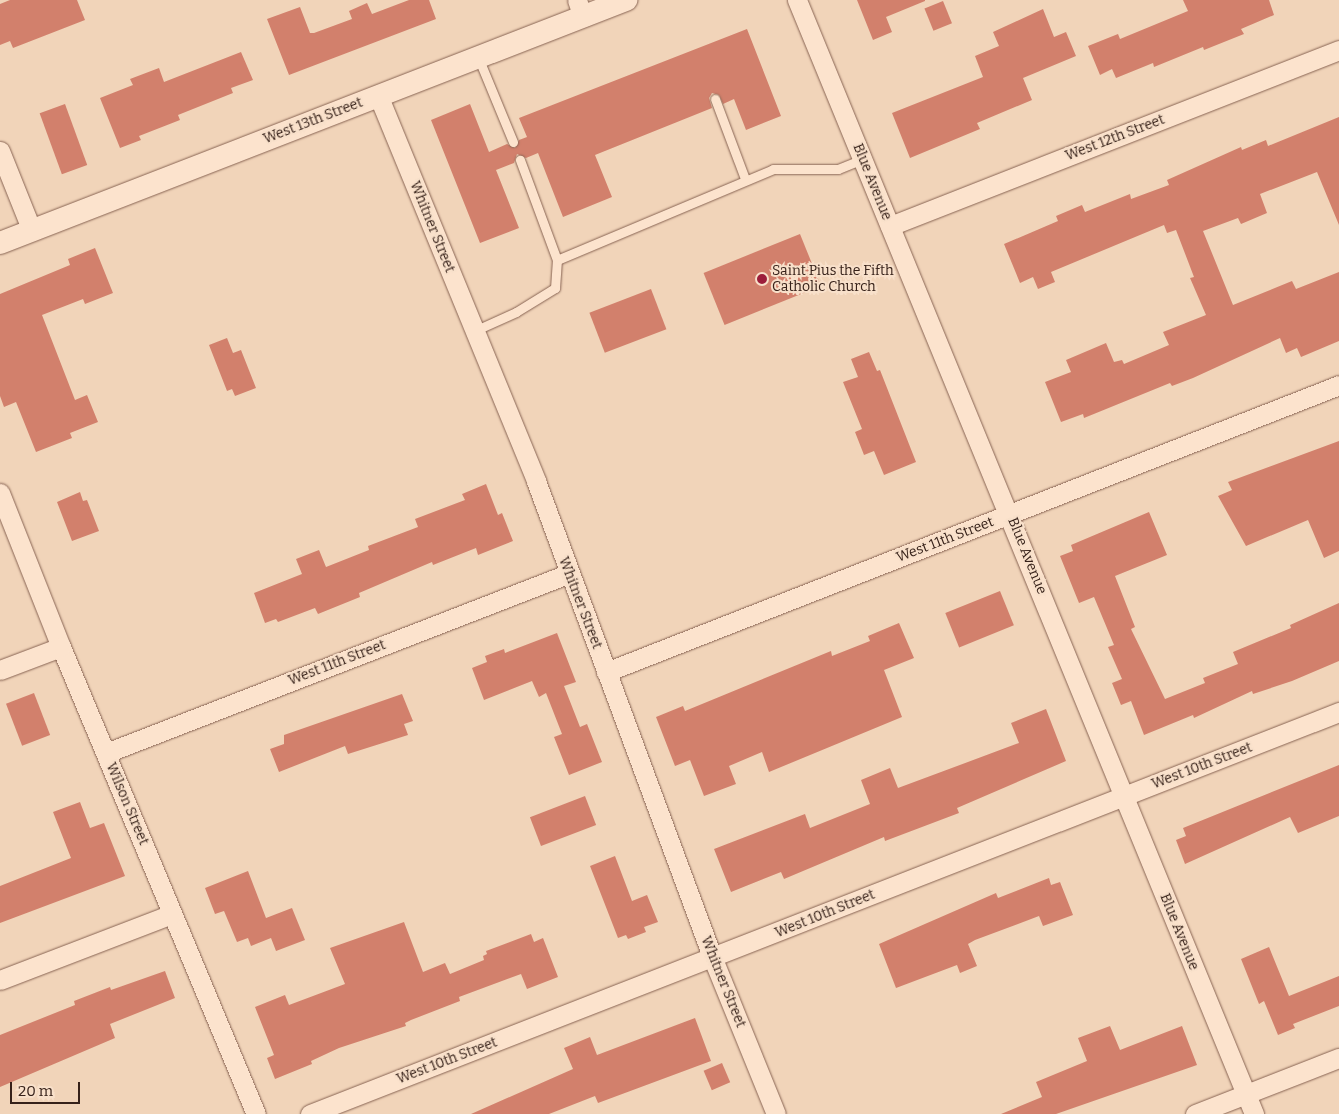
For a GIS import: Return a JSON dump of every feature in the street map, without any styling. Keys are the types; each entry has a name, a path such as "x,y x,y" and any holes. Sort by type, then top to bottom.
{"street":[{"name":"West 13th Street","path":"0,242 478,57 580,8 626,0"},
{"name":"Blue Avenue","path":"797,0 1010,514 1254,1114"},
{"name":"West 12th Street","path":"890,226 1339,50"},
{"name":"Whitner Street","path":"378,95 536,480 568,574 713,959 776,1114"},
{"path":"0,151 32,231"},
{"name":"West 11th Street","path":"606,672 1339,385"},
{"name":"Wilson Street","path":"0,493 61,647 256,1114"},
{"name":"West 11th Street","path":"106,753 568,574"},
{"path":"0,670 61,647"},
{"name":"West 10th Street","path":"310,1114 713,959 1339,712"},
{"path":"0,980 172,914"},
{"path":"1195,1114 1339,1058"}],"lane":[{"path":"478,57 513,142"},
{"path":"715,99 745,178"},
{"path":"558,260 745,178 773,169 838,169 863,159"},
{"path":"474,331 516,312 555,288 558,260 520,160"}],"building":[{"path":"10,0 77,0 85,20 13,48 10,41 0,45 0,4"},
{"path":"409,0 429,0 436,19 289,75 267,19 300,7 310,33 314,33 352,19 349,11 367,3 372,14"},
{"path":"857,0 925,1 886,17 892,32 873,40"},
{"path":"1183,0 1269,0 1274,15 1241,29 1244,34 1204,50 1203,47 1154,67 1153,63 1116,78 1112,69 1100,75 1088,46 1118,34 1120,39 1188,11"},
{"path":"943,1 952,23 933,31 924,8"},
{"path":"1043,9 1054,37 1066,32 1076,56 1023,78 1032,100 977,123 980,129 910,158 892,113 983,77 975,56 999,46 993,32"},
{"path":"747,29 781,116 746,130 734,99 723,104 719,95 712,93 709,98 712,108 595,155 612,197 563,217 538,153 526,158 517,154 514,163 496,170 519,228 480,243 431,120 470,104 489,152 507,144 515,148 519,140 527,137 519,118"},
{"path":"241,52 253,80 231,88 233,93 178,115 180,120 139,136 141,140 120,148 100,98 133,85 130,79 159,68 164,82"},
{"path":"65,104 87,165 62,174 40,113"},
{"path":"1339,117 1339,225 1317,172 1260,194 1267,213 1241,224 1238,218 1203,231 1233,305 1292,281 1296,289 1339,272 1339,341 1301,357 1297,348 1286,353 1280,338 1193,378 1172,386 1170,383 1084,418 1083,414 1061,422 1045,382 1071,372 1066,360 1106,343 1114,362 1122,360 1124,364 1169,345 1163,332 1206,315 1190,278 1194,277 1176,230 1167,233 1164,225 1051,272 1055,282 1038,289 1033,277 1020,283 1004,244 1058,221 1056,216 1082,205 1085,212 1130,194 1131,199 1169,185 1167,180 1241,147 1242,150 1266,140 1268,146"},
{"name":"Saint Pius the Fifth Catholic Church","path":"800,234 821,286 725,325 704,273"},
{"path":"95,248 113,293 85,304 83,299 42,315 75,400 87,395 98,422 70,433 72,438 36,452 16,402 4,407 0,396 0,294 70,265 68,259"},
{"path":"651,289 666,329 605,353 589,313"},
{"path":"227,338 233,353 241,350 256,388 235,396 232,389 227,391 209,345"},
{"path":"869,352 877,371 880,370 916,462 884,475 874,451 864,455 855,432 862,429 843,382 858,377 851,359"},
{"path":"1339,441 1339,551 1324,558 1308,520 1246,546 1218,496 1232,490 1228,482"},
{"path":"486,484 498,515 502,513 513,541 478,555 476,548 433,565 432,562 359,593 360,597 318,614 315,608 278,622 276,619 265,623 254,593 302,574 296,559 319,550 326,567 369,550 368,546 418,527 415,519 465,500 462,494"},
{"path":"80,492 83,501 87,500 99,531 72,541 57,502"},
{"path":"1149,512 1167,555 1115,576 1135,627 1131,629 1165,699 1205,683 1203,678 1238,664 1233,652 1291,628 1290,625 1339,603 1339,661 1292,681 1253,694 1252,691 1194,718 1193,715 1144,735 1131,701 1121,705 1112,683 1122,679 1108,647 1114,645 1094,597 1079,603 1060,556 1073,551 1071,545"},
{"path":"1000,591 1014,625 959,647 945,613"},
{"path":"899,623 914,658 884,670 902,717 769,772 762,752 729,766 736,784 704,796 690,760 675,766 656,717 683,706 685,711 831,651 832,656 870,641 868,636"},
{"path":"557,633 576,682 564,686 580,727 587,724 602,762 569,775 554,737 562,734 546,693 539,697 532,681 484,700 472,668 487,662 485,656 504,649 505,653"},
{"path":"34,693 50,735 22,746 6,704"},
{"path":"402,694 413,721 404,724 408,735 348,754 345,746 279,772 270,749 284,744 284,735"},
{"path":"1046,709 1066,761 957,808 959,813 885,841 884,837 784,879 781,872 731,892 714,849 805,814 810,828 870,804 861,780 890,768 898,788 1019,743 1011,723"},
{"path":"1339,765 1339,816 1298,833 1290,817 1185,864 1176,840 1186,836 1183,828"},
{"path":"585,796 596,825 541,846 530,817"},
{"path":"80,802 90,828 104,823 125,876 0,923 0,886 71,858 53,812"},
{"path":"615,856 632,901 647,895 658,922 644,927 646,932 628,939 626,935 618,938 590,866"},
{"path":"248,871 266,918 292,908 305,940 276,951 271,938 251,946 248,938 237,942 224,911 215,914 205,888"},
{"path":"1049,878 1051,885 1060,882 1073,915 1043,926 1039,916 975,940 968,944 977,966 960,973 957,965 896,988 879,944 996,893 998,898"},
{"path":"404,922 423,972 445,963 450,974 484,960 483,956 487,954 486,951 531,934 534,942 543,938 558,977 527,989 521,974 459,997 460,1001 411,1020 405,1023 406,1026 339,1048 311,1061 312,1064 275,1079 267,1058 274,1055 255,1007 285,995 289,1005 345,984 330,948"},
{"path":"1269,947 1289,996 1339,976 1339,1006 1293,1024 1295,1028 1278,1035 1264,1001 1259,1004 1241,959"},
{"path":"165,971 175,998 110,1024 115,1038 0,1087 0,1035 75,1005 74,1001 110,987 111,990"},
{"path":"695,1018 711,1061 598,1103 595,1096 549,1114 471,1114 573,1069 564,1048 590,1037 597,1055"},
{"path":"1110,1026 1120,1050 1182,1026 1197,1065 1056,1114 1001,1114 1042,1097 1036,1082 1087,1061 1078,1038"},
{"path":"722,1063 730,1082 712,1090 704,1071"}],"place":[{"name":"Saint Pius the Fifth Catholic Church","path":"762,279"}]}
